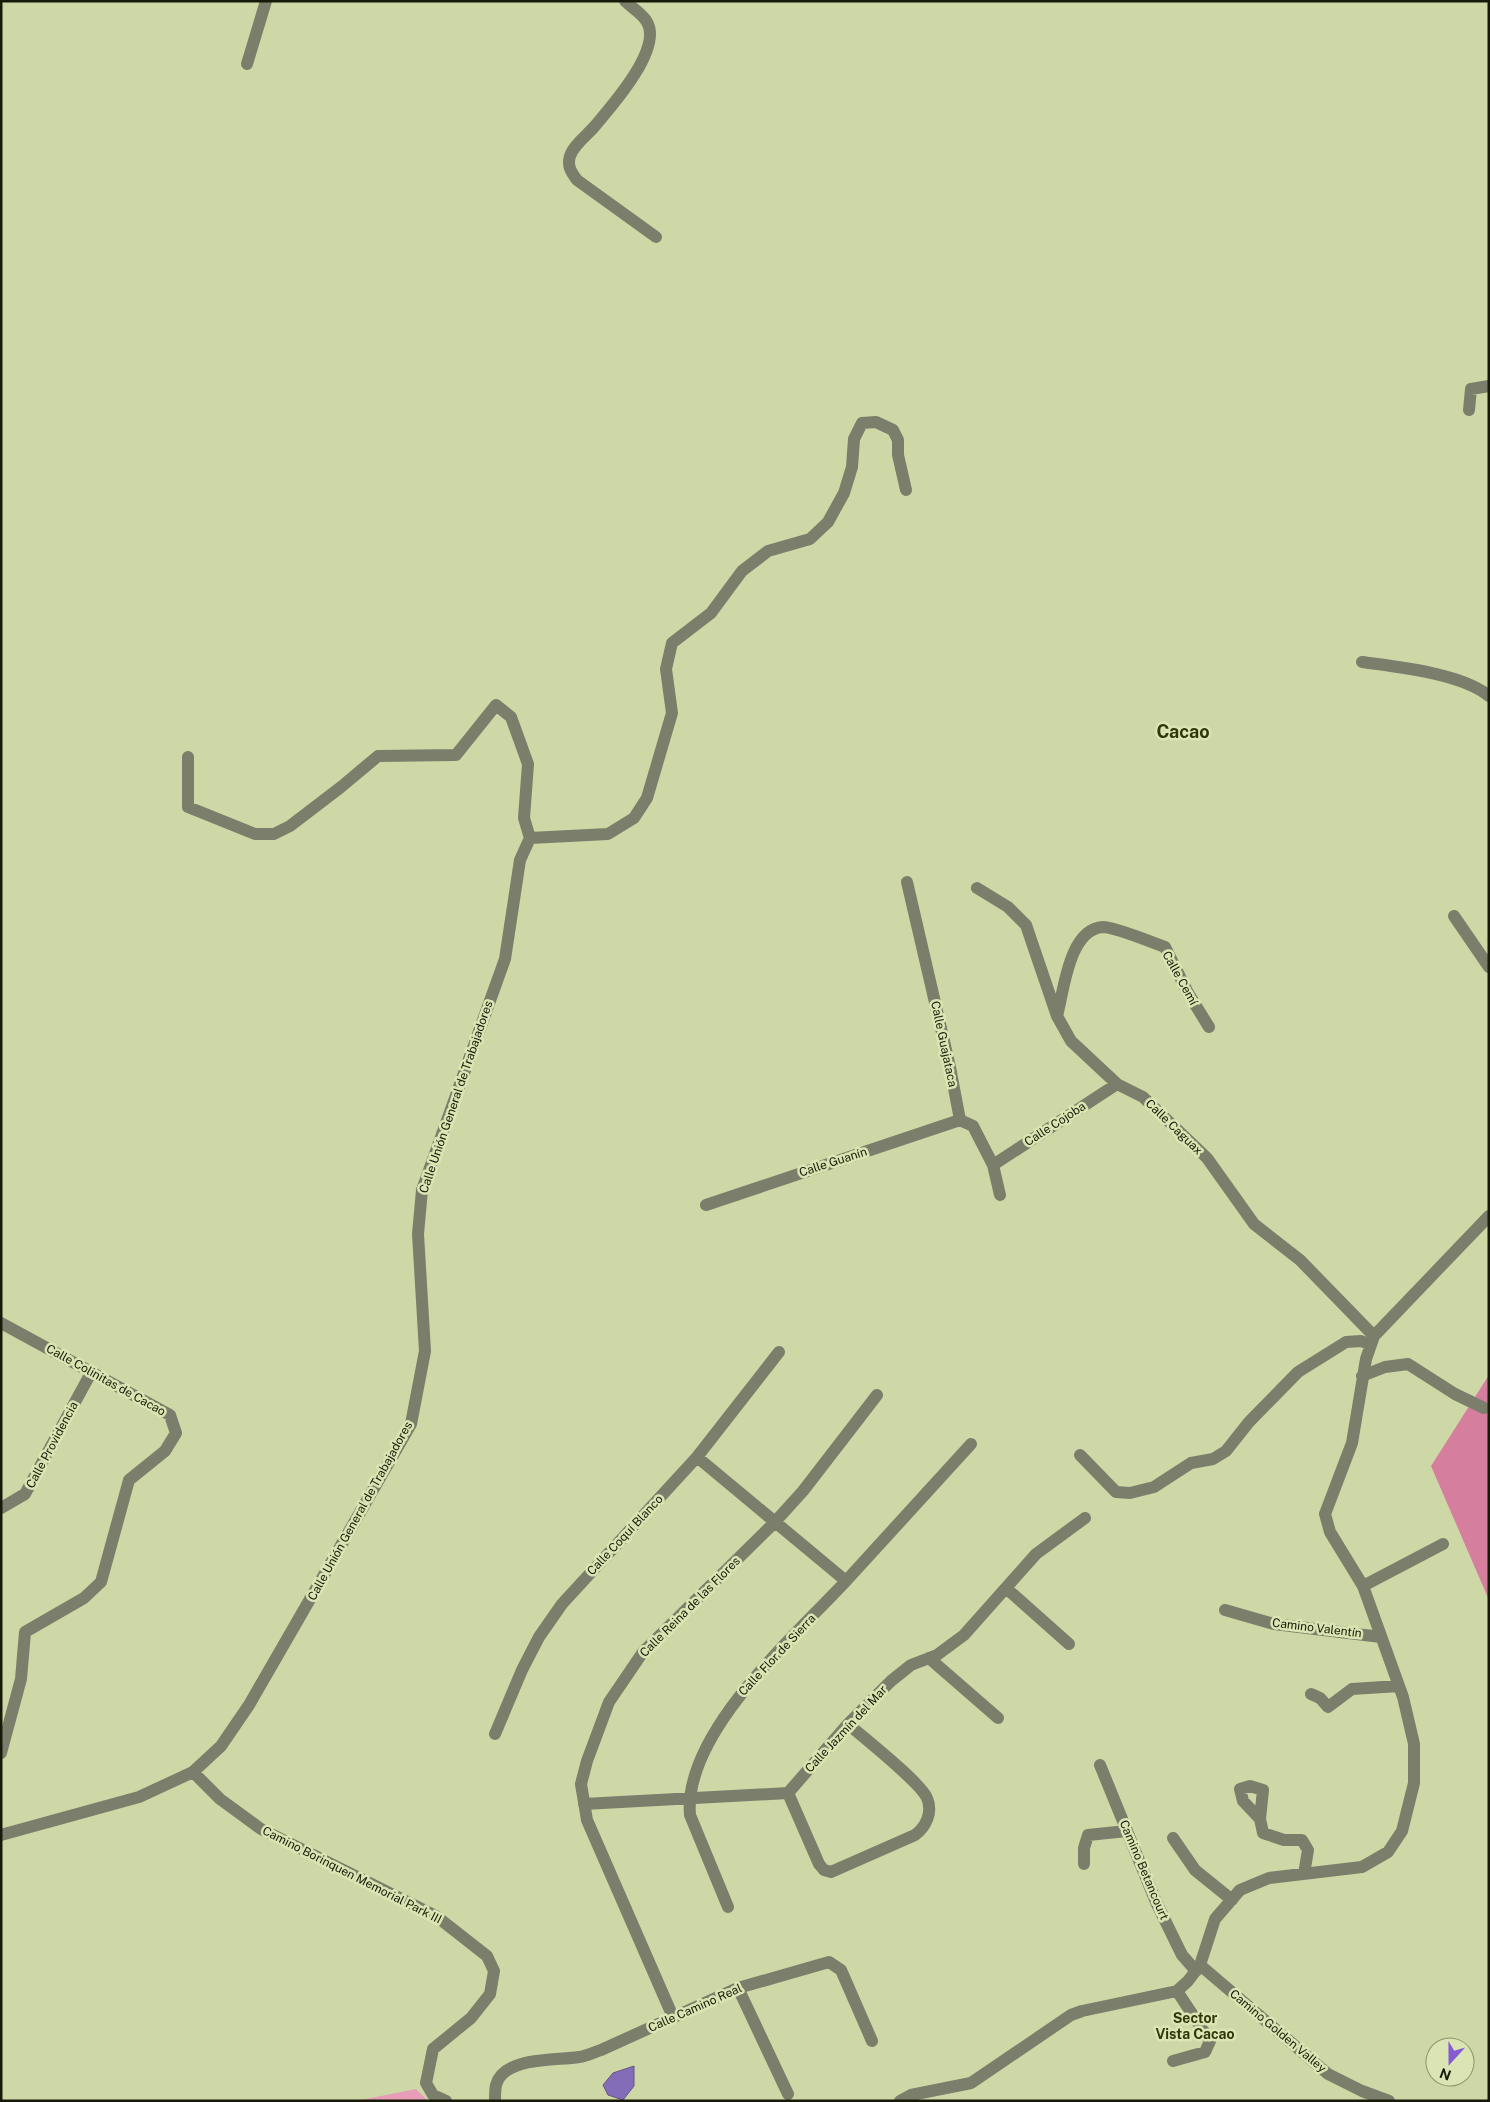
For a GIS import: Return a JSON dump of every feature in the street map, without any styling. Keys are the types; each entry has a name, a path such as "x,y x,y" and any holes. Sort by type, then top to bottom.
{"street":[{"path":"247,64 266,1"},
{"path":"625,1 647,22 650,34 648,48 638,70 603,117 570,153 570,171 577,180 656,237"},
{"path":"1469,410 1471,389 1489,386"},
{"path":"188,757 188,807 255,834 274,834 290,826 378,756 456,755 496,705 511,717 528,764 524,818 530,838 608,834 634,818 647,798 672,713 666,669 672,643 711,613 742,571 768,552 810,539 828,522 844,493 852,467 854,439 862,423 876,422 893,430 898,440 898,455 906,490"},
{"path":"1362,662 1418,670 1451,679 1489,696"},
{"name":"Calle Unión General de Trabajadores","path":"1,1835 139,1798 193,1772 221,1746 249,1705 411,1424 425,1351 418,1234 422,1190 505,959 520,860 530,838"},
{"name":"Calle Guajataca","path":"907,882 950,1068 960,1120"},
{"name":"Calle Caguax","path":"977,888 1008,907 1026,925 1057,1016 1071,1041 1117,1084 1143,1097 1207,1158 1254,1224 1300,1260 1373,1341"},
{"path":"1454,916 1489,967"},
{"name":"Calle Cemí","path":"1057,1016 1076,944 1089,930 1104,927 1165,947 1188,993 1209,1027"},
{"name":"Calle Cojoba","path":"993,1165 1117,1084"},
{"path":"960,1120 973,1126 993,1165 1000,1195"},
{"name":"Calle Guanín","path":"706,1204 960,1120"},
{"path":"900,2101 911,2095 971,2083 1076,2013 1177,1991 1198,1968 1216,1919 1240,1890 1269,1878 1362,1867 1388,1852 1402,1830 1414,1784 1414,1744 1399,1686 1363,1586 1330,1532 1324,1514 1352,1443 1362,1376 1373,1341 1489,1216"},
{"name":"Calle Colinitas de Cacao","path":"1,1323 170,1415 176,1433 165,1451 130,1480 101,1582 84,1598 25,1632 21,1679 1,1753"},
{"path":"1080,1455 1116,1492 1130,1493 1154,1487 1191,1463 1213,1459 1226,1451 1249,1422 1298,1372 1346,1342 1373,1341"},
{"name":"Calle Coquí Blanco","path":"495,1734 522,1670 539,1637 562,1604 696,1457 779,1352"},
{"path":"1362,1376 1386,1367 1408,1364 1455,1394 1484,1408"},
{"name":"Calle Providencia","path":"1,1508 25,1494 92,1371"},
{"name":"Calle Reina de las Flores","path":"672,2018 587,1820 581,1784 587,1761 609,1702 643,1652 774,1523 803,1491 877,1395"},
{"name":"Calle Flor de Sierra","path":"728,1907 690,1814 689,1800 692,1784 705,1751 741,1693 972,1444"},
{"path":"696,1457 846,1581"},
{"name":"Calle Jazmín del Mar","path":"788,1793 848,1724 891,1681 911,1665 929,1658 964,1635 1036,1554 1085,1518"},
{"path":"1363,1586 1443,1544"},
{"path":"1006,1588 1069,1644"},
{"name":"Camino Valentín","path":"1225,1610 1274,1624 1381,1637"},
{"path":"929,1658 998,1718"},
{"path":"1311,1694 1320,1698 1328,1707 1352,1689 1399,1686"},
{"path":"584,1804 689,1800 788,1793 819,1864 824,1870 831,1872 915,1835 923,1829 928,1819 927,1797 910,1778 848,1724"},
{"name":"Camino Betancourt","path":"1100,1765 1156,1902 1182,1955 1198,1968"},
{"name":"Camino Borinquen Memorial Park III","path":"193,1772 220,1799 261,1830 436,1916 487,1956 494,1971 490,1994 471,2018 433,2049 426,2083 434,2095 446,2101"},
{"path":"1260,1819 1263,1833 1284,1840 1302,1840 1308,1850 1304,1874"},
{"path":"1084,1864 1084,1848 1088,1835 1127,1831"},
{"path":"1173,1838 1195,1870 1232,1900"},
{"name":"Calle Camino Real","path":"495,2101 496,2085 503,2074 520,2064 538,2060 580,2057 602,2050 738,1988 829,1962 835,1964 841,1970 872,2041"},
{"name":"Camino Golden Valley","path":"1198,1968 1328,2074 1362,2091 1389,2101"},
{"path":"738,1988 788,2094"},
{"path":"1173,2061 1205,2052 1210,2041 1177,1991"}],"shaded area":[{"path":"1489,1375 1489,1600 1431,1466"},
{"path":"634,2066 634,2086 623,2100 608,2095 603,2085 613,2073"},
{"path":"416,2089 428,2101 356,2101"}],"district":[{"name":"Cacao","path":"1183,732"},
{"name":"Sector Vista Cacao","path":"1195,2026"}]}
